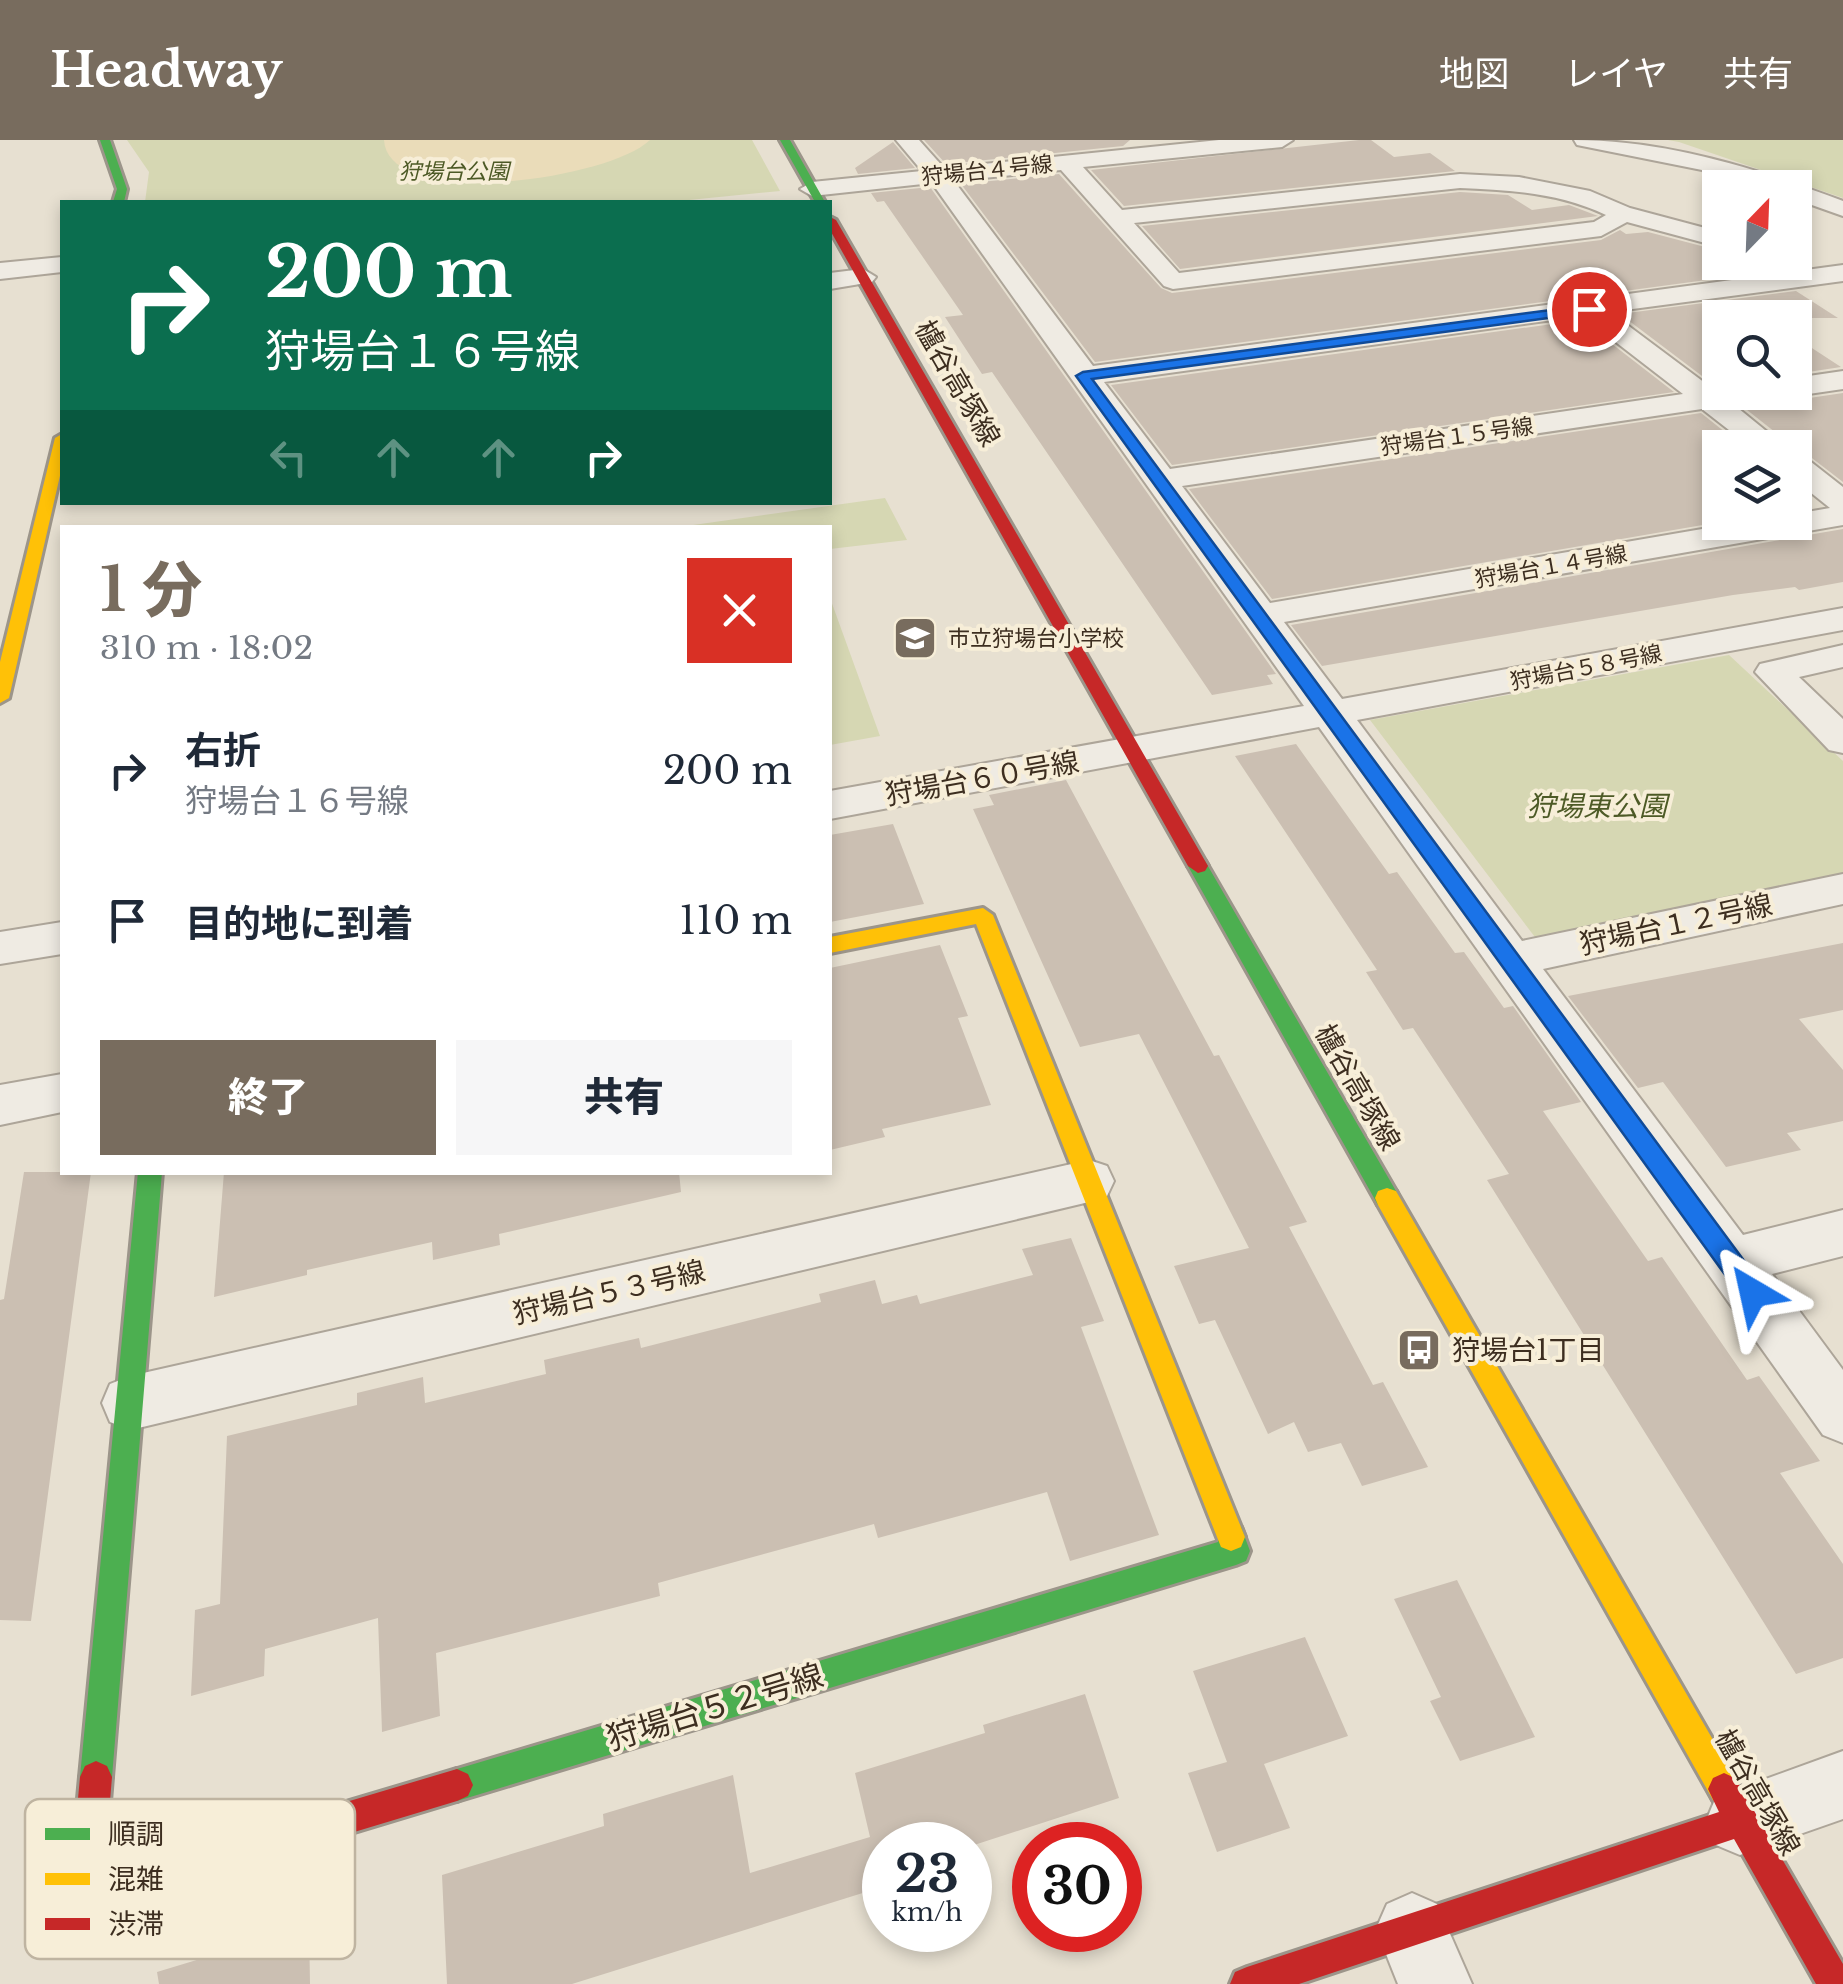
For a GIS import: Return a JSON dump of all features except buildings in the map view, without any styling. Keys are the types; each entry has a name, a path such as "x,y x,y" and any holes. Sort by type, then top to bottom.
{"street":[{"path":"105,140 122,190 120,200"},
{"path":"784,140 816,196"},
{"path":"904,140 938,175 1843,1416"},
{"name":"狩場台４号線","path":"816,196 938,175 1282,140"},
{"path":"1585,140 1726,170"},
{"path":"1066,162 1173,281 1601,229 1623,214"},
{"path":"1116,218 1460,181 1518,184 1590,198 1623,214 1702,235"},
{"path":"1812,197 1843,209"},
{"name":"櫨谷高塚線","path":"832,223 1835,1984"},
{"path":"0,271 60,265"},
{"path":"1083,376 1832,275"},
{"path":"832,281 863,277"},
{"path":"1589,309 1702,394"},
{"path":"1812,384 1843,380"},
{"name":"狩場台１５号線","path":"1159,480 1702,400"},
{"path":"1723,410 1749,430"},
{"path":"0,698 60,446"},
{"path":"1812,478 1843,502"},
{"name":"狩場台１４号線","path":"1258,616 1843,516"},
{"name":"狩場台５８号線","path":"1133,752 1843,620"},
{"path":"1843,656 1773,672 1843,741"},
{"name":"狩場台６０号線","path":"832,804 1133,752"},
{"name":"狩場台１２号線","path":"1509,960 1843,890"},
{"name":"狩場台５２号線","path":"355,1815 1236,1551 983,915 832,944"},
{"path":"0,948 60,938"},
{"path":"0,1105 60,1093"},
{"name":"狩場台５２号線","path":"95,1799 150,1175"},
{"name":"狩場台５３号線","path":"130,1403 1089,1182"},
{"path":"1730,1262 1843,1233"},
{"path":"1247,1984 1423,1957 1740,1821 1843,1785"}],"green space":[{"name":"狩場台公園","path":"127,140 752,140 780,191 689,200 145,200 149,172"},
{"path":"1668,140 1843,140 1843,198 1812,187 1812,170 1761,170"},
{"path":"885,498 907,540 832,549 832,525 693,525"},
{"path":"832,604 880,736 832,745"},
{"name":"狩場東公園","path":"1729,655 1843,761 1843,881 1541,945 1370,720"}],"sand":[{"path":"384,140 650,140 627,154 591,167 503,182 459,182 421,176 395,162"}],"traffic: fast":[{"path":"105,140 122,189 119,200"},
{"path":"785,140 819,200"},
{"path":"1198,866 1387,1198"},
{"path":"96,1777 150,1175"},
{"path":"457,1785 1236,1551 1231,1537"}],"traffic: slow":[{"path":"0,698 60,446"},
{"path":"832,945 983,915 1231,1537"},
{"path":"1387,1198 1724,1789"}],"traffic: jam":[{"path":"832,224 1198,866"},
{"path":"94,1799 96,1777"},
{"path":"355,1816 457,1785"},
{"path":"1724,1789 1835,1984"},
{"path":"1247,1984 1740,1821"}],"place":[{"name":"市立狩場台小学校","path":"915,638"},
{"name":"狩場台1丁目","path":"1419,1350"}],"route":[{"path":"1589,309 1083,376 1753,1293"}]}
